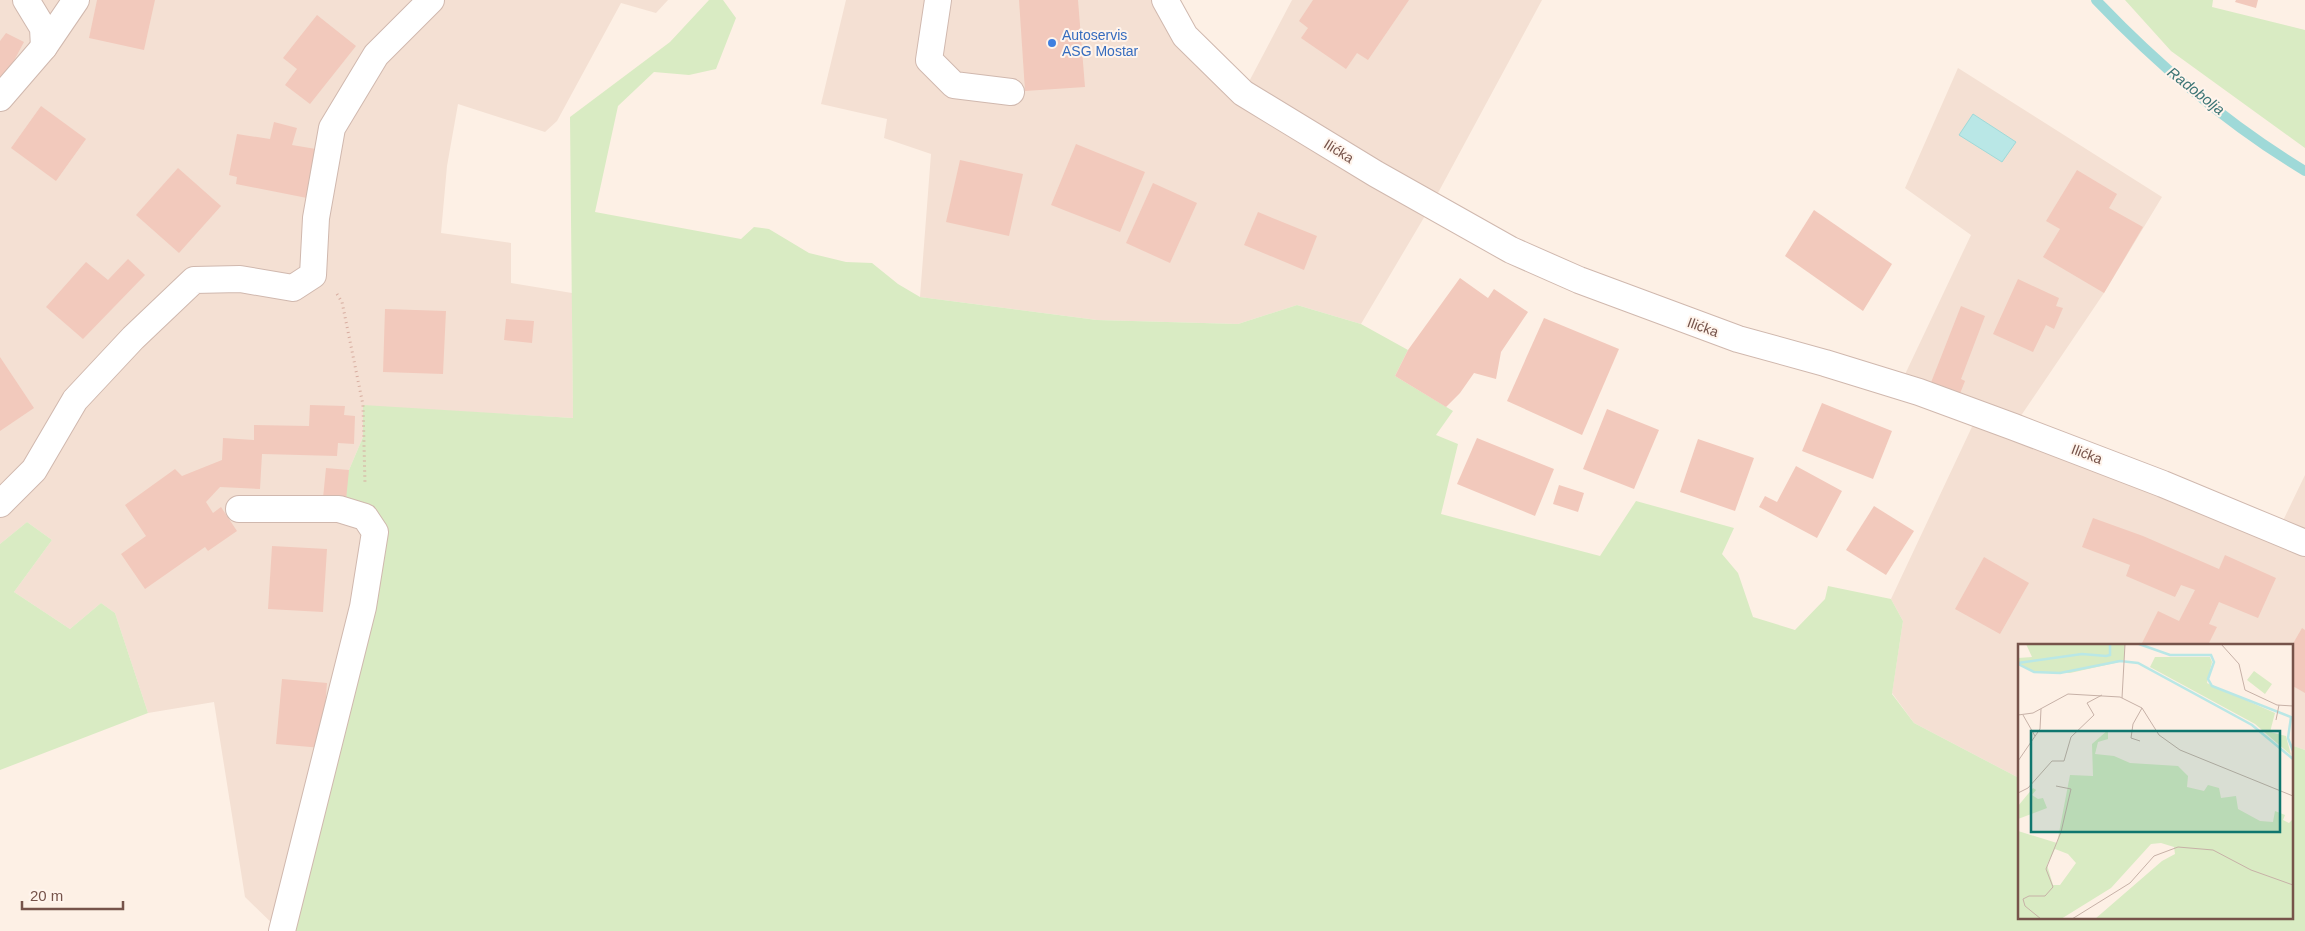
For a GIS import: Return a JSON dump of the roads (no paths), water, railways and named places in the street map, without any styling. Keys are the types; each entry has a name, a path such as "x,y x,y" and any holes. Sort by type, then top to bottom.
{"street":[{"path":"26,0 43,28 44,47"},
{"path":"0,98 44,47 76,0"},
{"path":"0,504 34,470 75,400 133,338 194,280 240,279 293,288 313,275 316,218 332,128 376,55 431,0"},
{"path":"938,0 929,60 954,85 1011,92"},
{"name":"Ilićka","path":"1165,0 1186,36 1243,93 1376,174 1511,250 1579,280 1738,340 1825,363 1918,392 2023,430 2163,484 2305,543"},
{"path":"239,509 339,509 365,517 375,532 363,607 282,931"}],"water":[{"path":"1973,114 2016,142 2002,162 1959,135"}],"waterway":[{"name":"Radobolja","path":"2096,0 2119,24 2195,92 2249,134 2305,171"}],"place":[{"name":"Autoservis ASG Mostar","path":"1052,43"}]}
